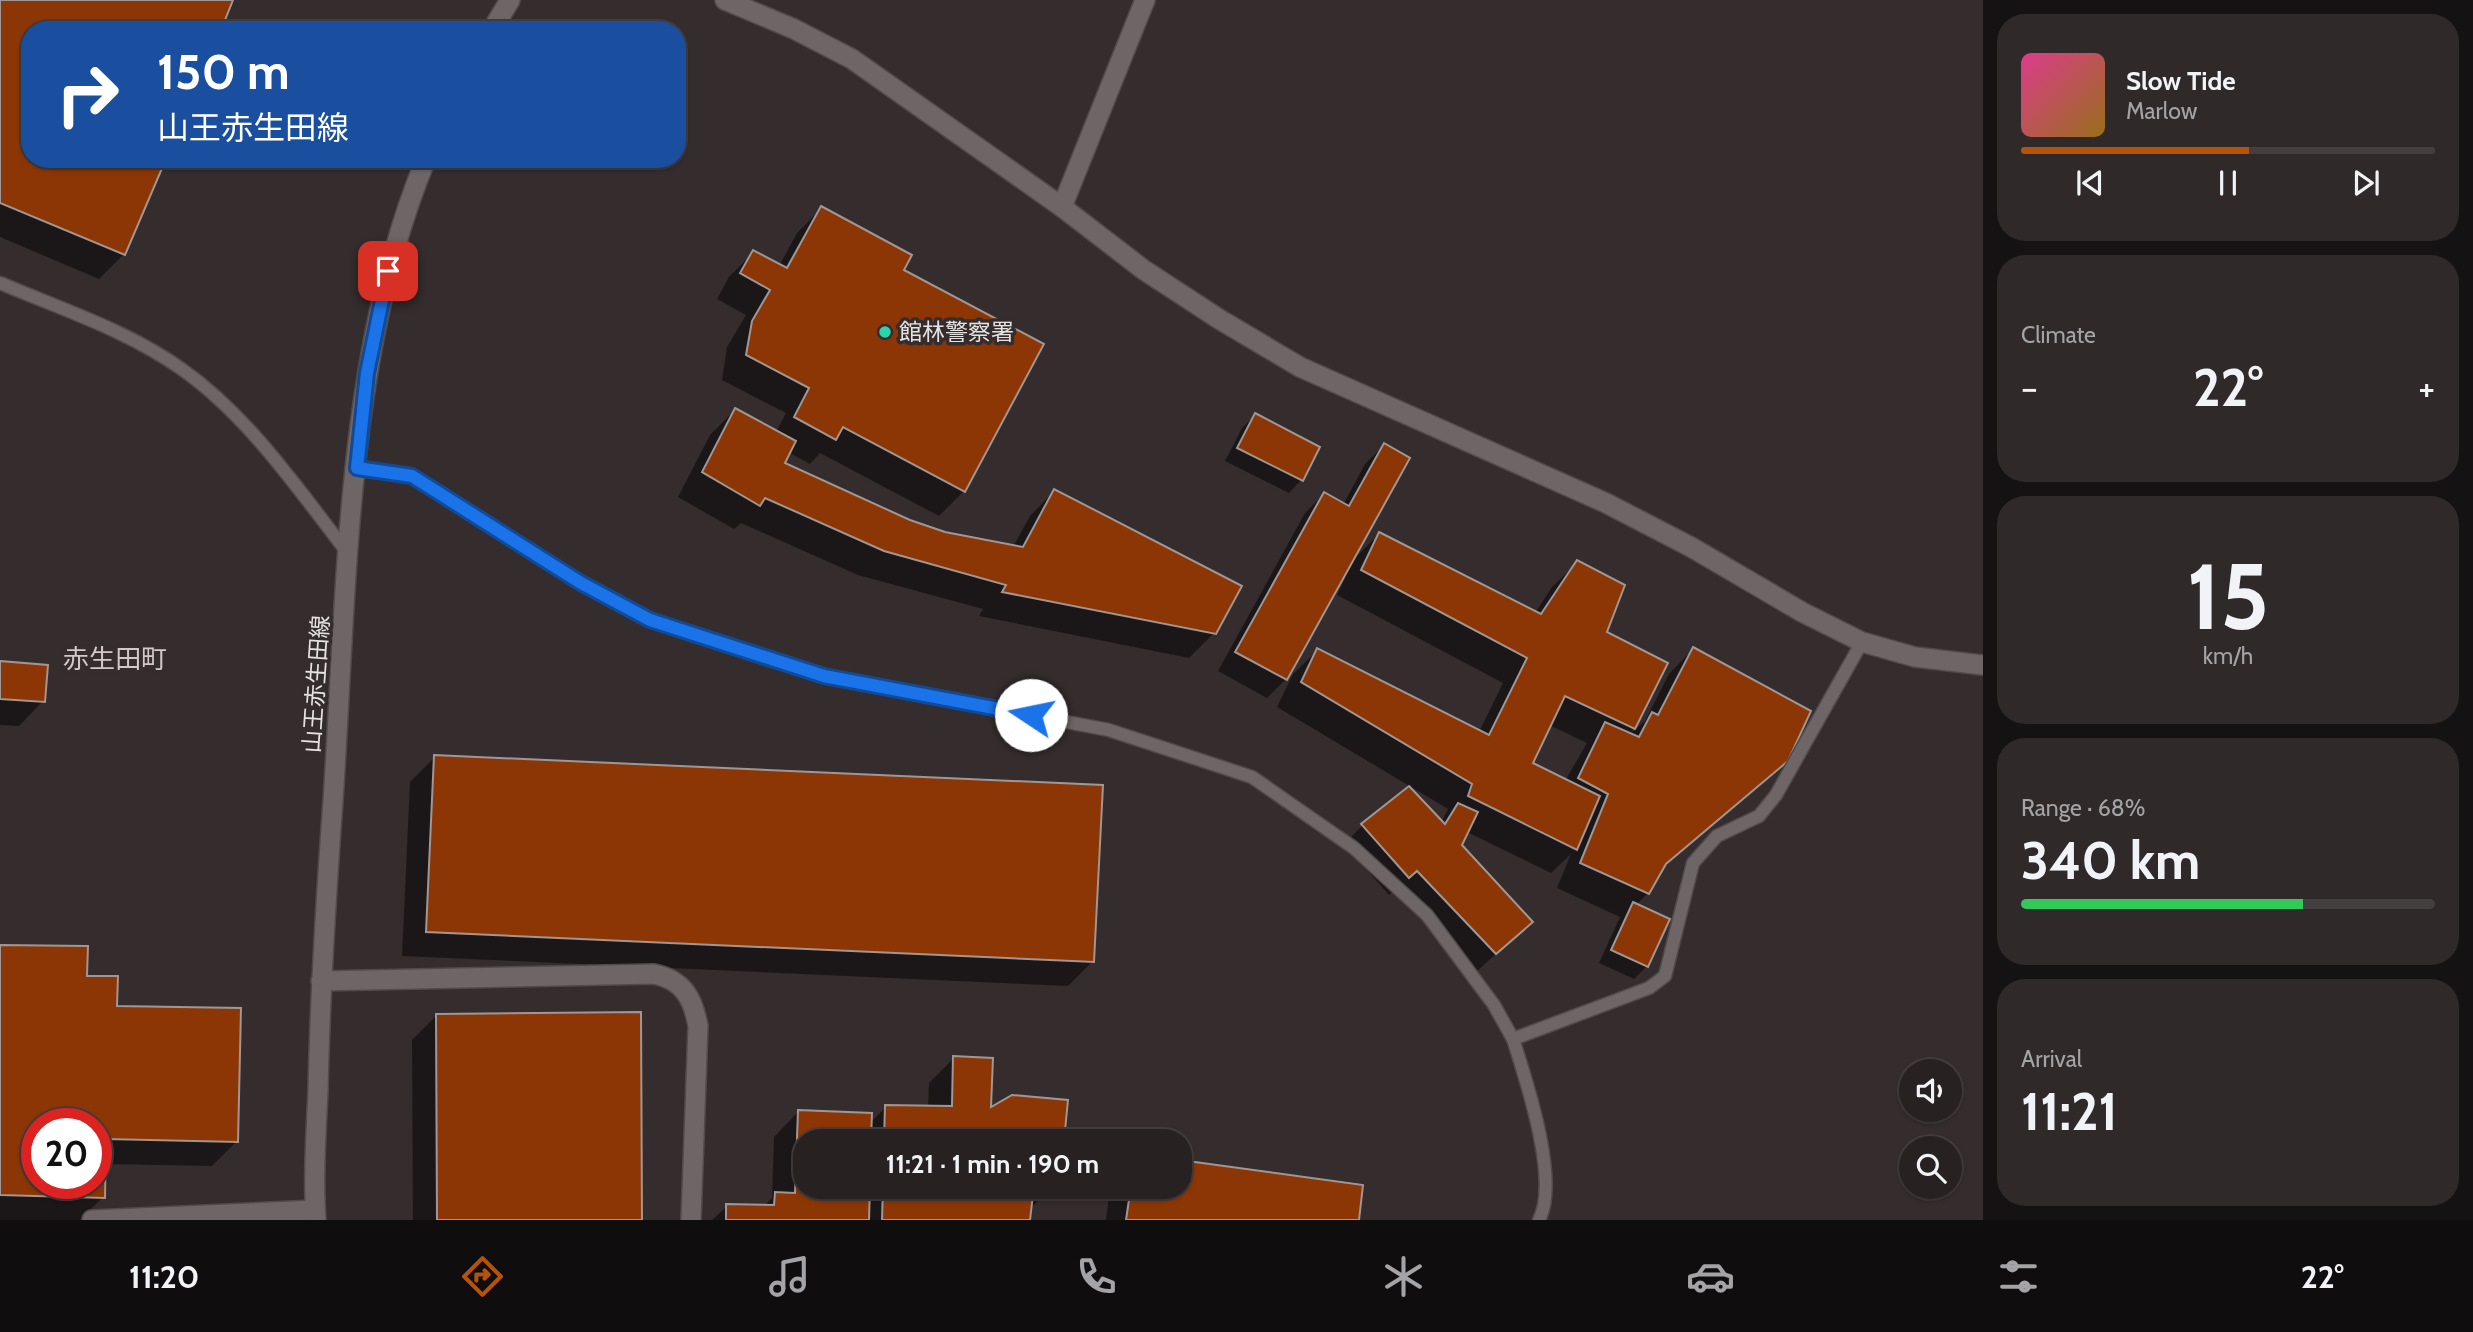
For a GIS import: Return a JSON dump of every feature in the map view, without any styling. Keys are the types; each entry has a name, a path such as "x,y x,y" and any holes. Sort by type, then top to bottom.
{"street":[{"path":"497,21 510,0"},
{"path":"725,0 794,29 852,59 1062,207 1144,270 1219,320 1300,367 1605,503 1691,547 1802,612 1862,642 1915,657 1983,665"},
{"path":"1062,207 1145,0"},
{"name":"山王赤生田線","path":"316,1215 321,981 357,468 367,373 379,311 394,252 423,168"},
{"path":"321,981 654,974 670,978 694,1003 698,1026 691,1220"},
{"path":"92,1220 316,1215"}],"lane":[{"path":"0,283 134,342 183,370 222,404 281,468 350,555"},
{"path":"357,468 412,476 581,583 662,624 824,676 1109,730 1252,777 1354,848 1427,915 1494,1005 1513,1039 1536,1112 1544,1173 1543,1213 1539,1220"},
{"path":"1513,1039 1649,988 1665,976 1693,863 1717,836 1759,816 1776,795 1862,642"}],"building":[{"path":"0,0 233,0 225,21 21,21 21,168 162,168 125,255 0,203"},
{"path":"821,206 912,255 904,270 1044,344 965,492 843,427 836,440 794,417 809,388 746,355 752,321 770,290 740,273 753,250 787,268"},
{"path":"735,408 796,441 785,463 910,520 945,532 1023,547 1054,489 1242,586 1216,634 1002,592 1006,585 884,551 765,498 760,506 702,472"},
{"path":"1255,413 1320,447 1303,481 1237,448"},
{"path":"1384,443 1410,458 1287,680 1235,652 1324,492 1349,506"},
{"path":"1379,532 1541,614 1577,560 1625,585 1607,632 1668,663 1635,729 1565,696 1533,763 1600,796 1577,850 1468,796 1472,784 1301,682 1317,648 1489,735 1527,658 1361,570"},
{"path":"1693,647 1811,711 1788,761 1666,864 1649,894 1580,863 1608,794 1578,778 1605,722 1639,737 1652,712 1658,715"},
{"path":"0,661 48,665 45,702 0,699"},
{"path":"434,755 1103,785 1094,962 426,932"},
{"path":"1409,786 1445,824 1458,803 1478,812 1462,845 1533,922 1496,954 1417,871 1409,878 1361,824"},
{"path":"1633,902 1670,919 1648,967 1611,950"},
{"path":"0,945 88,946 87,976 118,976 117,1006 241,1008 238,1142 112,1139 112,1108 21,1108 21,1196 0,1195"},
{"path":"641,1012 642,1220 437,1220 436,1014"},
{"path":"953,1056 993,1058 991,1107 1012,1095 1068,1100 1065,1129 884,1129 885,1105 952,1106"},
{"path":"798,1110 872,1113 871,1129 797,1129"},
{"path":"1192,1162 1363,1185 1359,1220 1126,1220 1129,1199 1192,1199"},
{"path":"775,1192 793,1193 793,1199 870,1199 869,1220 726,1220 726,1204 774,1205"},
{"path":"883,1199 1032,1199 1030,1220 882,1220"}],"place":[{"name":"館林警察署","path":"885,332"}],"district":[{"name":"赤生田町","path":"115,659"}],"route":[{"path":"388,271 367,373 357,468 412,476 432,486 581,583 650,620 824,676 1031,715"}]}
